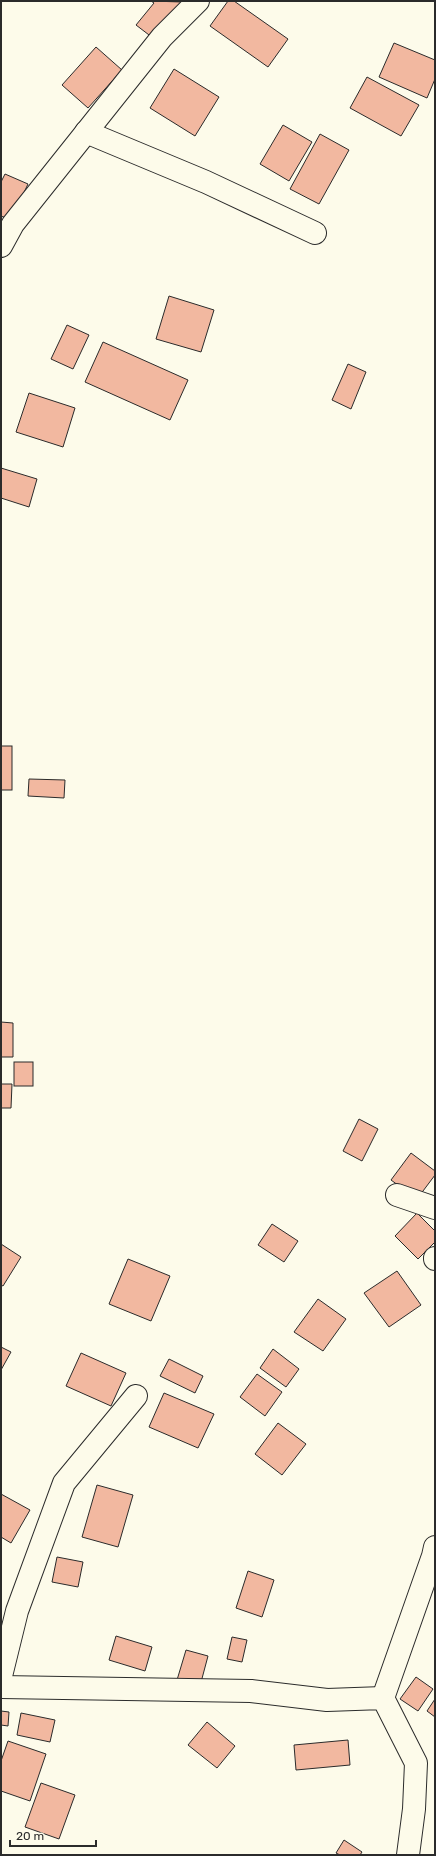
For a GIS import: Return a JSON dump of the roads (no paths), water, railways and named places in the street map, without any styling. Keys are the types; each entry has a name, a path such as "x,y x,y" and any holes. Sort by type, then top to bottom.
{"street":[{"path":"1,246 13,224 162,37 198,1"},
{"path":"86,132 206,182 315,233"},
{"path":"397,1195 435,1208"},
{"path":"1,1676 17,1611 64,1484 136,1396"},
{"path":"408,1855 414,1809 416,1763 383,1698 435,1547"},
{"path":"1,1687 251,1691 327,1700 383,1698"}]}
